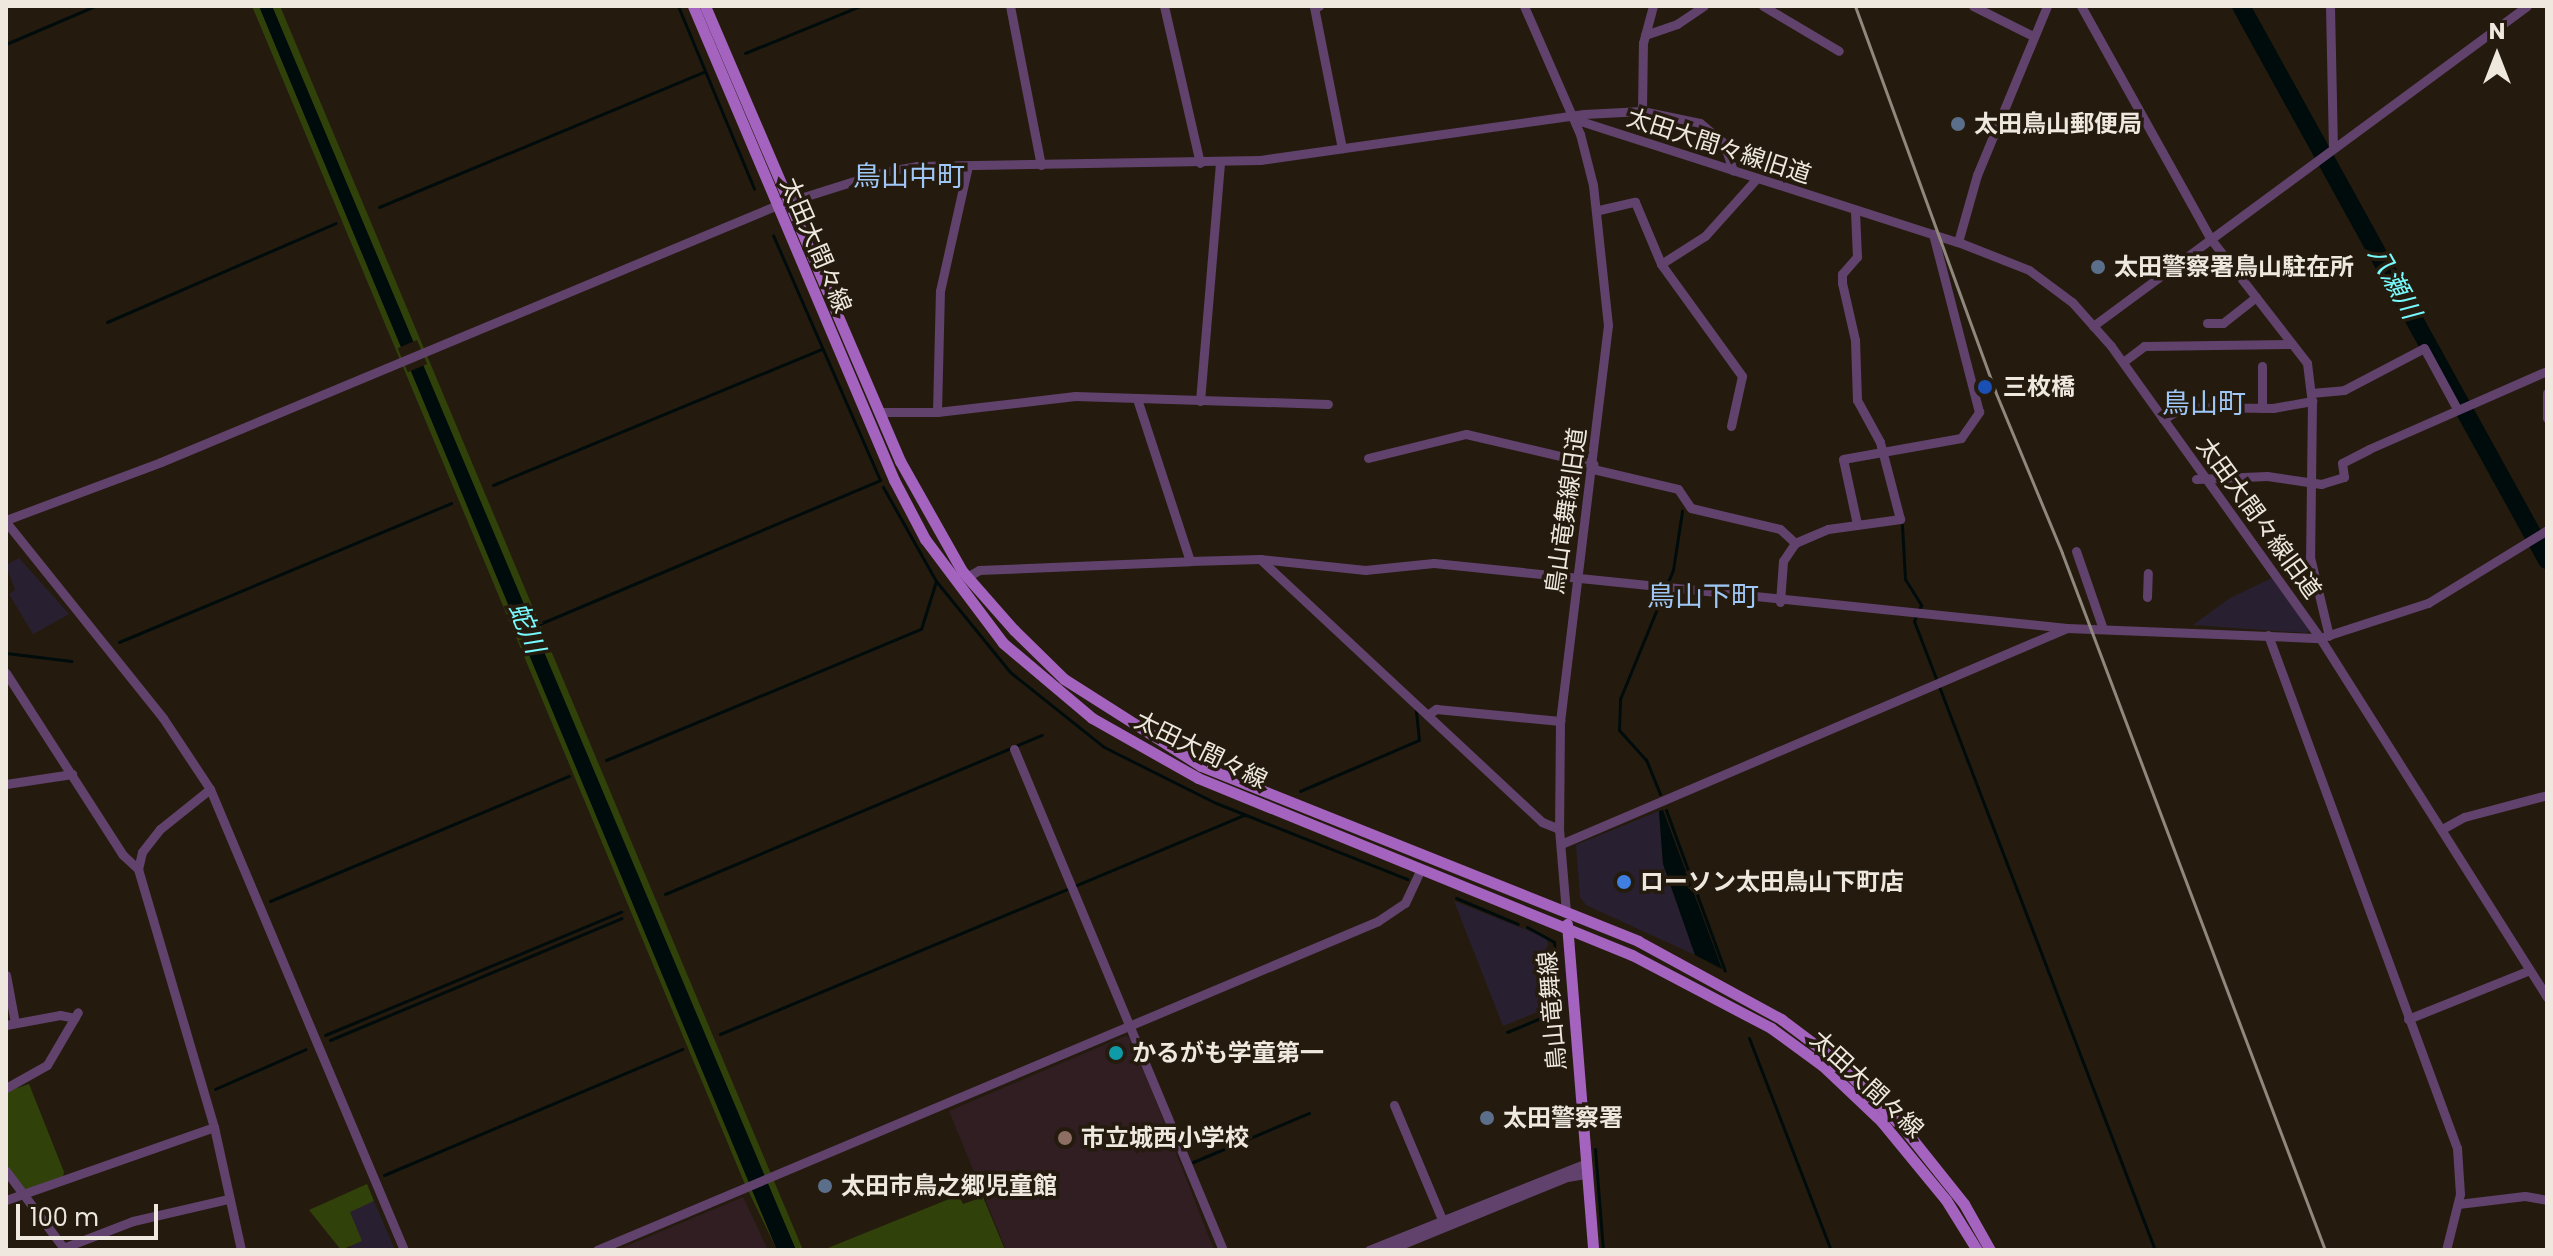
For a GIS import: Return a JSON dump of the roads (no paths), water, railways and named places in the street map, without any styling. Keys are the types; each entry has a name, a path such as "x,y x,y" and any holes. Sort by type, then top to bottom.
{"main road":[{"name":"太田大間々線","path":"693,6 775,206 894,480 925,539 1003,643 1061,695 1127,740 1198,778 1568,928 1706,990 1823,1066 1918,1164 1977,1250"},
{"name":"太田大間々線","path":"705,6 880,412 935,529 967,577 1064,679 1160,744 1291,805 1566,912 1709,977 1781,1019 1833,1058 1932,1160 1990,1250"},
{"name":"鳥山竜舞線","path":"1566,912 1593,1250"}],"street":[{"path":"1010,6 1041,165"},
{"path":"1164,6 1200,163"},
{"path":"1319,6 1314,7 1342,148"},
{"path":"1524,6 1574,119"},
{"path":"1642,111 1645,35 1653,6"},
{"path":"1645,35 1677,24 1704,6"},
{"path":"1763,6 1839,51"},
{"path":"1973,6 2033,36"},
{"path":"1997,6 2001,20"},
{"path":"1958,242 1977,175 2047,6"},
{"path":"2081,6 2210,238 2307,363 2312,397 2310,557 2324,637"},
{"path":"2330,6 2330,150"},
{"path":"2093,326 2527,6"},
{"path":"404,1250 210,789 163,718 6,521 775,206 883,172 968,166 1220,162 1574,119 1584,114 1642,111 1700,123 1724,143 1733,171"},
{"name":"太田大間々線旧道","path":"1574,119 1958,242 2029,270 2072,302 2123,362 2201,479 2324,637 2547,997"},
{"name":"鳥山竜舞線旧道","path":"1566,912 1559,829 1560,721 1576,577 1608,351 1599,210 1574,119"},
{"path":"1200,401 1220,162"},
{"path":"937,412 940,291 968,166"},
{"path":"1661,264 1705,236 1757,178"},
{"path":"1599,210 1635,202 1661,264 1742,376 1731,426"},
{"path":"1780,602 1783,561 1795,543 1857,524 1900,519 1883,449 1857,400 1855,340 1842,283 1842,274 1857,257 1855,211"},
{"path":"1857,524 1841,462 1883,449 1961,438 1979,412 1933,234"},
{"path":"2207,323 2223,323 2256,297"},
{"path":"2123,362 2144,346 2292,344"},
{"path":"2163,419 2184,407 2262,408 2344,390 2424,348 2460,405"},
{"path":"2262,366 2262,408"},
{"path":"2201,479 2267,476 2310,484 2344,477 2342,463 2460,405 2547,371"},
{"path":"2547,393 2547,418"},
{"path":"880,412 937,412 1075,396 1138,402 1328,404"},
{"path":"1138,402 1190,561"},
{"path":"1368,458 1466,434 1678,489 1691,508 1780,529 1795,543"},
{"path":"967,577 979,570 1190,561 1260,559 1365,570 1434,563 1780,602 2067,628 2102,626 2324,637 2428,603 2544,532"},
{"path":"2076,551 2102,626"},
{"path":"1260,559 1542,822 1559,829"},
{"path":"2147,597 2148,573"},
{"path":"1561,844 2067,628"},
{"path":"2268,635 2457,1148 2458,1204 2446,1250"},
{"path":"6,673 128,863 138,869"},
{"path":"1429,714 1436,709 1560,721"},
{"path":"1014,749 1223,1250"},
{"path":"6,784 72,774"},
{"path":"210,789 160,829 142,852 138,869 214,1127 241,1250"},
{"path":"2444,828 2464,817 2547,795"},
{"path":"597,1250 1378,921 1405,903 1421,869"},
{"path":"2408,1019 2530,970"},
{"path":"6,975 10,1024 76,1015 47,1065 6,1088"},
{"path":"1394,1105 1444,1223"},
{"path":"6,1200 24,1197 214,1127"},
{"path":"1369,1250 1587,1169"},
{"path":"6,1171 64,1249 133,1221 228,1199"},
{"path":"2458,1204 2525,1196 2547,1200"},
{"path":"1388,1250 1444,1223"}],"water":[{"name":"蛇川","path":"259,6 272,6 796,1250 777,1250"},
{"path":"1663,810 1722,969 1695,955 1663,864 1659,811"}],"waterway":[{"path":"6,44 95,6"},
{"path":"678,6 754,189"},
{"path":"745,53 860,6"},
{"name":"八瀬川","path":"2241,6 2547,560"},
{"path":"379,207 705,71"},
{"path":"107,322 336,223"},
{"name":"蛇川","path":"530,628 880,480 773,235"},
{"path":"493,485 822,349"},
{"path":"606,760 921,629 936,581 883,487"},
{"path":"119,642 451,503"},
{"path":"1660,794 1646,760 1619,730 1620,699 1673,570 1682,511"},
{"path":"1902,525 1905,579 1921,605 1914,621 2155,1250"},
{"path":"936,581 1010,672 1104,747 1216,803 1407,879"},
{"path":"6,653 72,661"},
{"path":"1300,791 1419,740 1416,710"},
{"path":"665,894 1042,735"},
{"path":"270,901 569,776"},
{"path":"1666,810 1725,971"},
{"path":"720,1034 1244,815"},
{"path":"1456,898 1518,924"},
{"path":"325,1035 621,912"},
{"path":"330,1040 621,918"},
{"path":"1527,927 1554,942 1558,987"},
{"path":"1507,1032 1560,1010 1559,999"},
{"path":"1749,1038 1831,1250"},
{"path":"215,1089 306,1049"},
{"path":"384,1175 682,1049"},
{"path":"1193,1162 1309,1113"},
{"path":"1595,1149 1603,1250"}],"railway":[{"path":"1855,6 1995,391 2062,553 2325,1250"}],"place":[{"name":"太田鳥山郵便局","path":"1958,124"},
{"name":"太田警察署鳥山駐在所","path":"2098,267"},
{"name":"三枚橋","path":"1985,387"},
{"name":"ローソン太田鳥山下町店","path":"1624,882"},
{"name":"かるがも学童第一","path":"1116,1053"},
{"name":"太田警察署","path":"1487,1118"},
{"name":"市立城西小学校","path":"1065,1138"},
{"name":"太田市鳥之郷児童館","path":"825,1186"}],"district":[{"name":"鳥山中町","path":"909,177"},
{"name":"鳥山町","path":"2204,404"},
{"name":"鳥山下町","path":"1703,597"}]}
